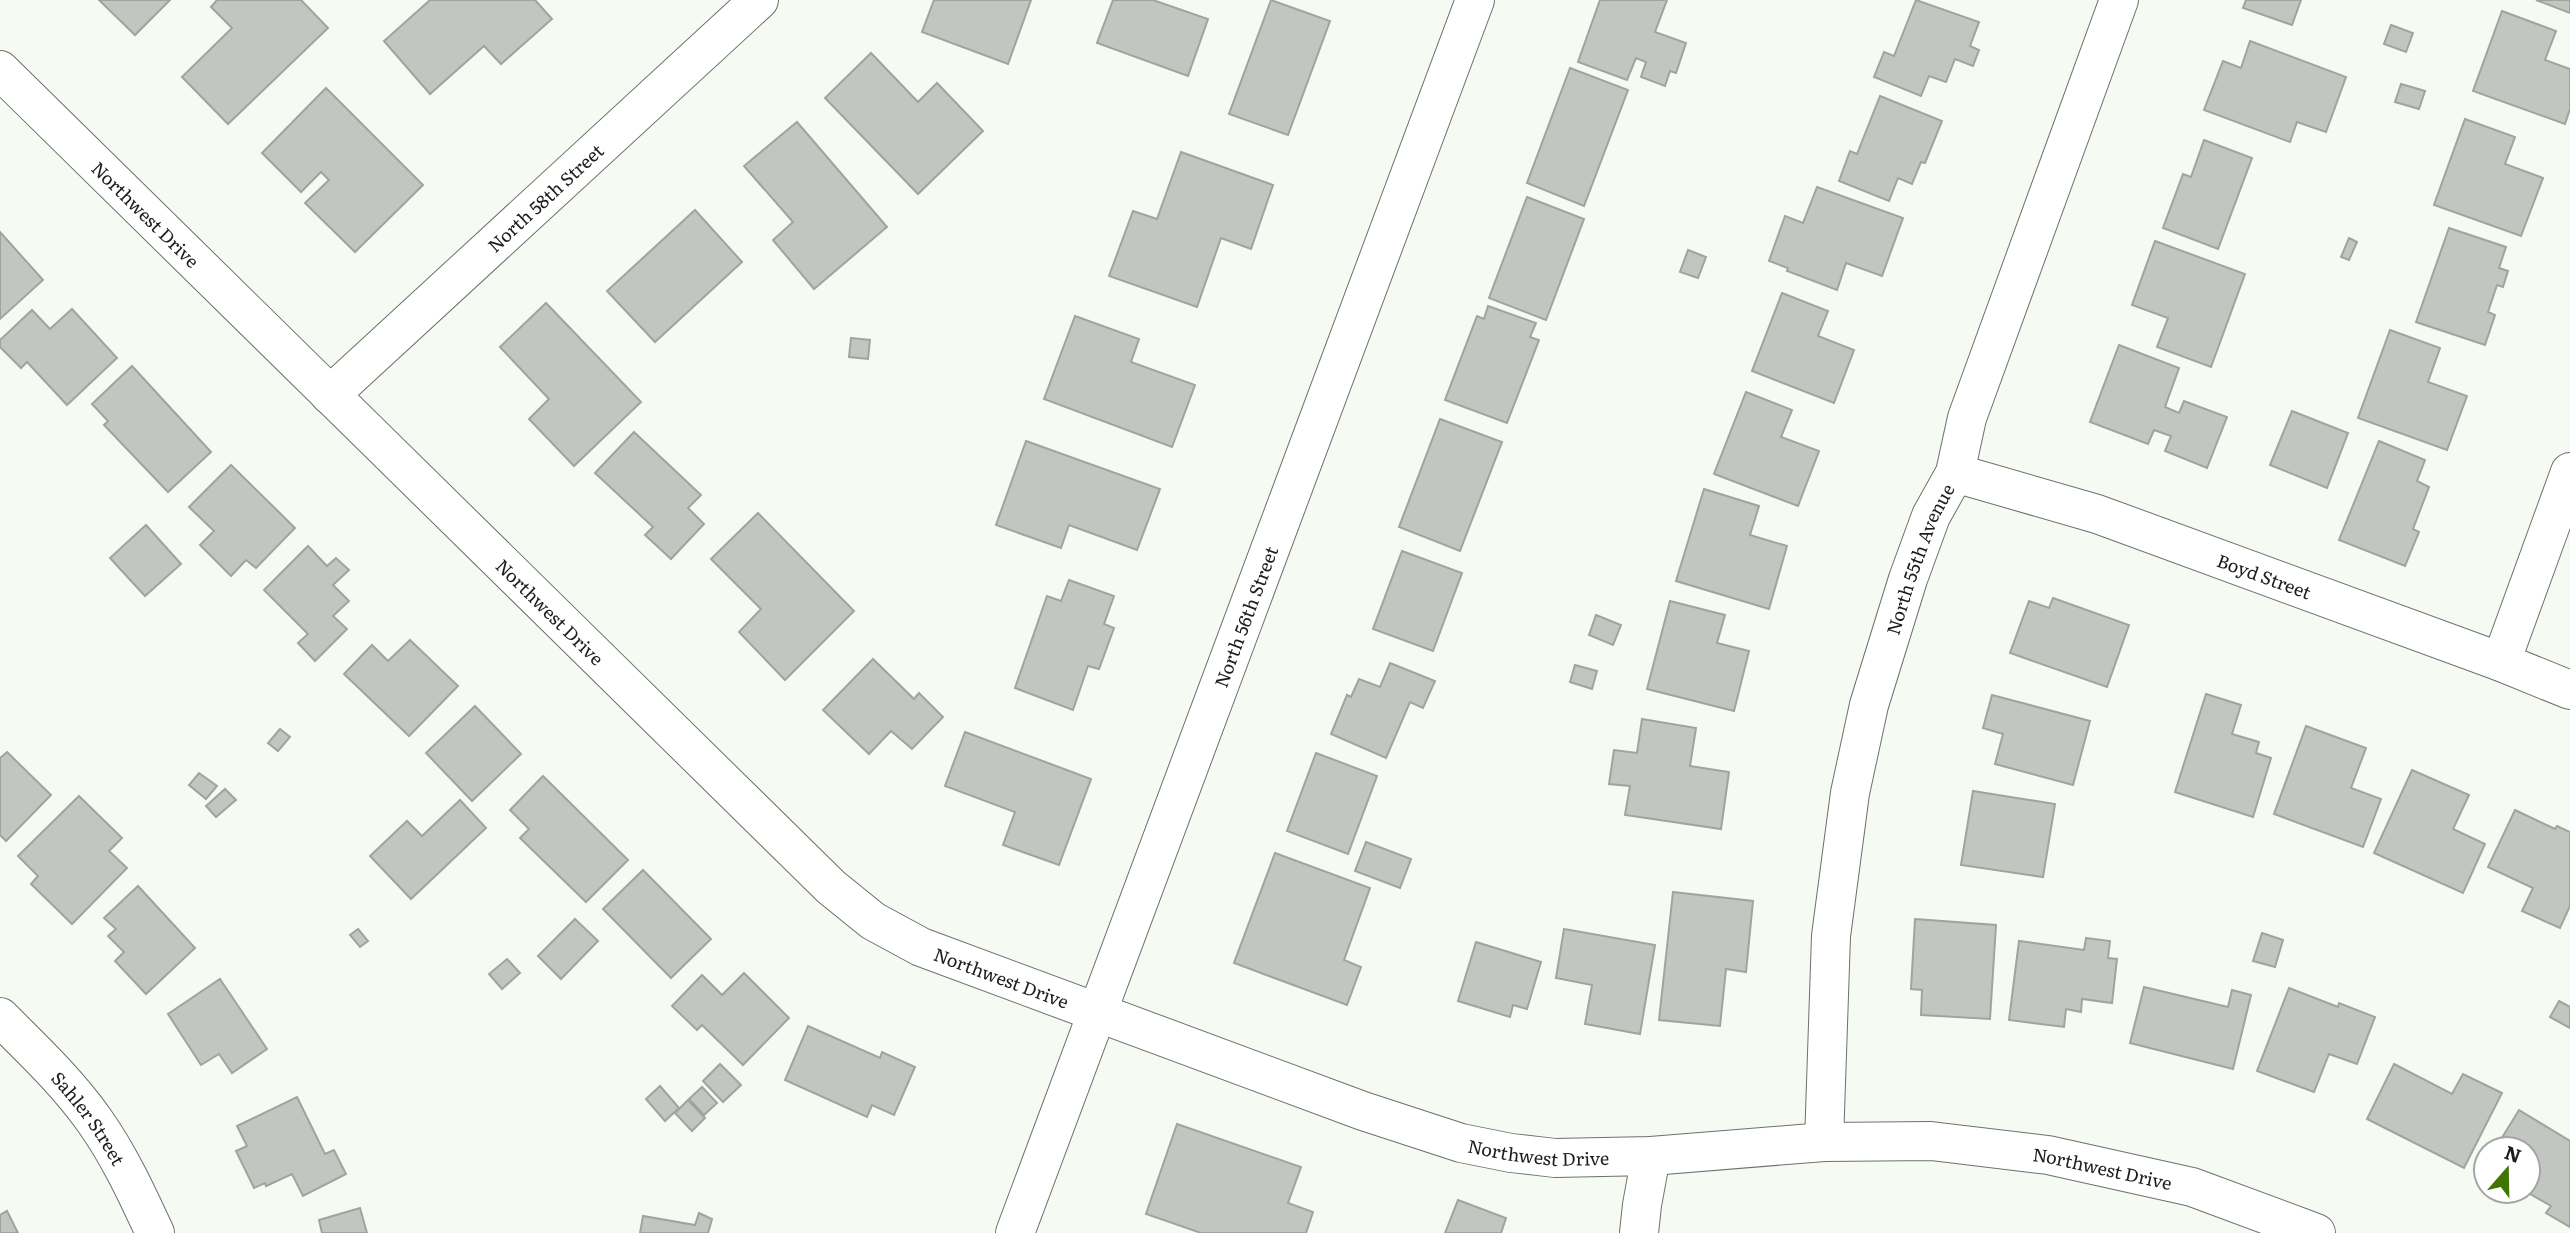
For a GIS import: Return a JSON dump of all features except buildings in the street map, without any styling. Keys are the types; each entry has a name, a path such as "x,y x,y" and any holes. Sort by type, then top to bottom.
{"street":[{"name":"North 58th Street","path":"330,395 759,0"},
{"name":"North 56th Street","path":"1015,1233 1475,0"},
{"name":"North 55th Avenue","path":"1824,1142 1831,936 1850,793 1869,705 1908,579 1931,516 1955,473 1966,418 2119,0"},
{"name":"Northwest Drive","path":"0,70 831,887 873,921 921,947 1363,1111 1461,1143 1555,1158 1651,1156 1824,1142 1931,1141 2048,1155 2192,1187 2298,1229"},
{"path":"2501,662 2570,472"},
{"name":"Boyd Street","path":"1955,473 2097,514 2501,662 2570,691"},
{"name":"Sahler Street","path":"0,1017 46,1062 94,1120 130,1179 155,1233"},
{"path":"1639,1233 1651,1156"}]}
